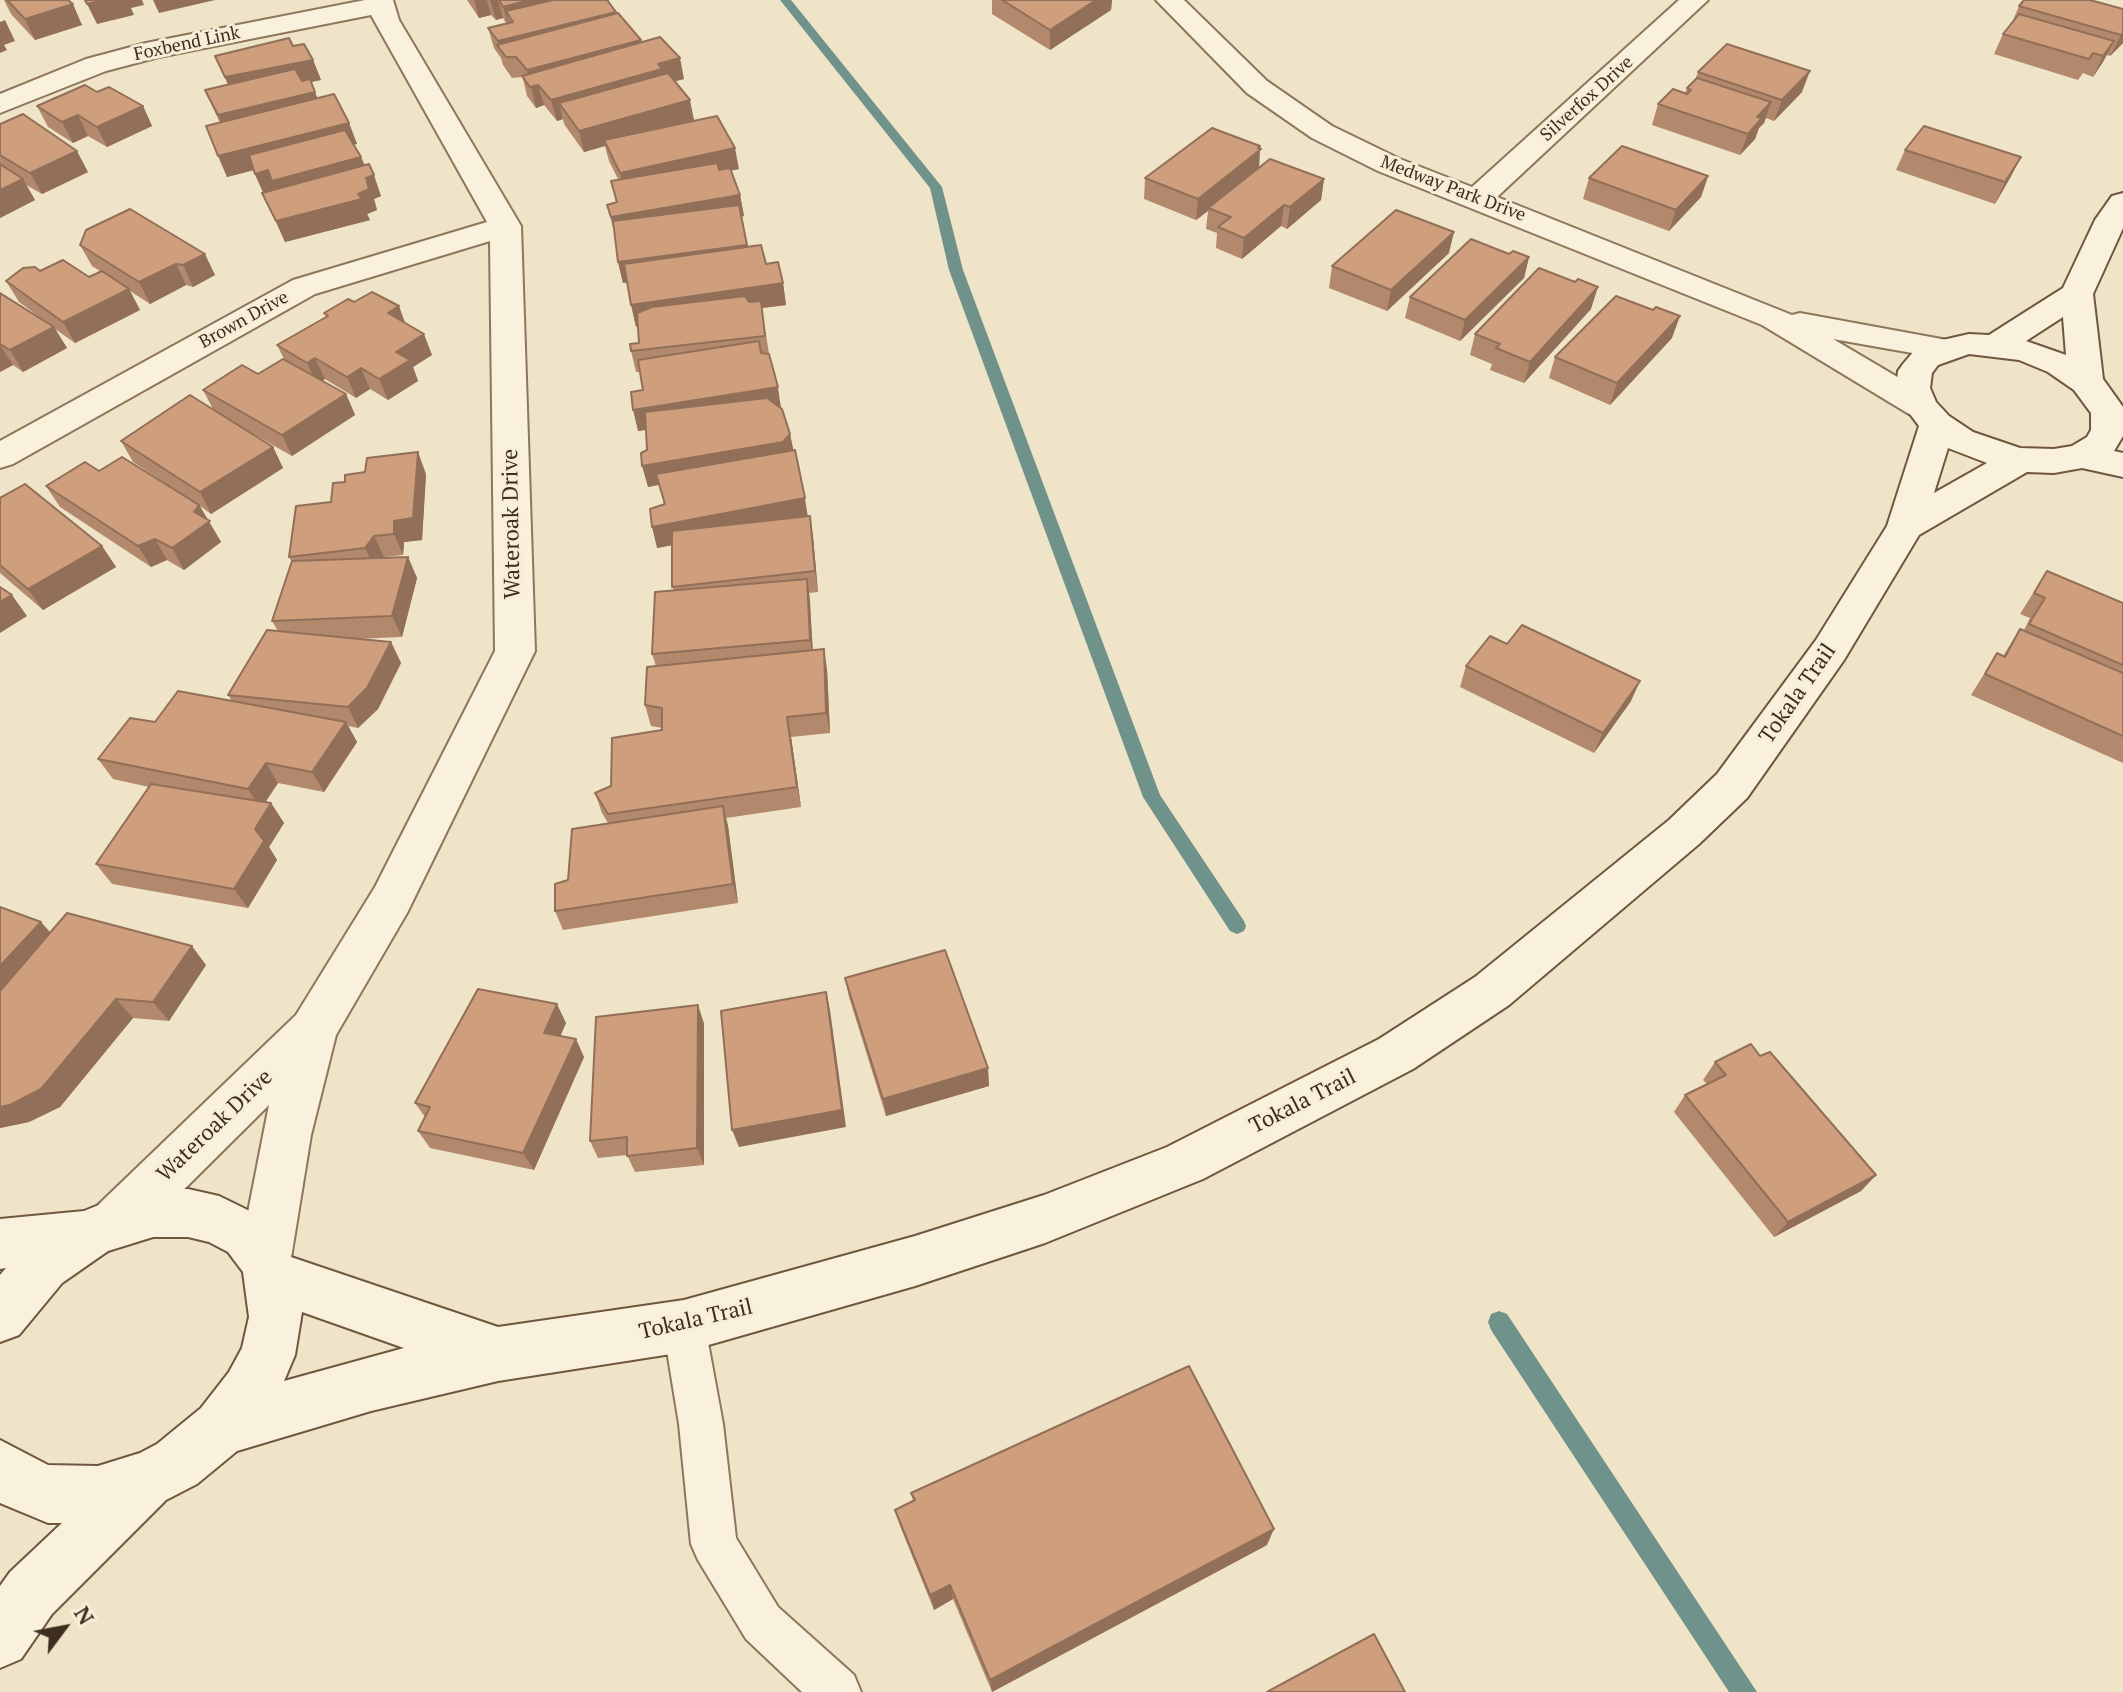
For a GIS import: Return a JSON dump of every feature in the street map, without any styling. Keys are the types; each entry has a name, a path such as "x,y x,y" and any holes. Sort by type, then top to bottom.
{"street":[{"name":"Medway Park Drive","path":"1169,0 1257,87 1322,132 1389,165 1774,318 1929,415 1960,440 2020,460"},
{"name":"Silverfox Drive","path":"1478,198 1695,0"},
{"name":"Foxbend Link","path":"0,104 96,65 156,49 380,2"},
{"name":"Wateroak Drive","path":"103,1228 313,1030 391,900 515,651 505,226 380,2"},
{"path":"2086,382 2077,294 2111,220 2123,202"},
{"name":"Brown Drive","path":"0,456 304,287 505,226"},
{"path":"1996,345 2077,294"},
{"name":"Medway Park Drive","path":"1774,318 1946,349"},
{"path":"1929,415 1913,388 1915,371 1926,358 1969,344 1996,345 2029,352 2060,365 2086,382 2116,417 2100,445 2082,456 2054,461 2020,460"},
{"name":"Tokala Trail","path":"221,1428 371,1383 498,1354 684,1326 915,1261 1045,1219 1185,1163 1396,1054 1492,991 1684,832 1732,786 1830,650 1906,526 1929,415"},
{"path":"2082,456 2123,465"},
{"name":"Tokala Trail","path":"1906,526 2020,460"},
{"name":"Wateroak Drive","path":"221,1428 249,1392 268,1355 276,1317 268,1267 286,1135 313,1030"},
{"path":"0,1244 103,1228 153,1213 188,1213 219,1220 246,1235 268,1267"},
{"path":"0,1316 43,1265 103,1228"},
{"name":"Tokala Trail","path":"268,1267 498,1354"},
{"path":"0,1468 7,1477 48,1494 98,1495 151,1478 177,1464 221,1428"},
{"path":"0,1638 31,1593 151,1478"}],"lane":[{"path":"684,1326 701,1424 714,1544 762,1623 837,1692"}],"building":[{"path":"7,0 68,0 73,4 25,19"},
{"path":"499,0 530,0 503,7"},
{"path":"553,0 607,0 616,12 498,41 488,28 513,22 506,11"},
{"path":"1002,0 1096,0 1050,30"},
{"path":"2024,0 2090,0 2123,9 2123,33 2121,35 2019,6"},
{"path":"618,13 641,40 527,70 516,57 506,57 497,45"},
{"path":"2019,14 2114,41 2103,56 2093,53 2089,59 2003,34"},
{"path":"660,37 680,58 658,64 662,69 551,100 538,85 530,87 522,76"},
{"path":"289,38 293,46 304,44 313,60 225,77 215,56"},
{"path":"1727,44 1810,71 1782,100 1698,72"},
{"path":"295,69 302,81 310,79 315,92 218,115 205,90"},
{"path":"668,73 690,100 579,131 559,103"},
{"path":"1697,78 1771,102 1757,117 1762,118 1748,134 1658,104 1673,89 1687,94 1691,90 1687,88"},
{"path":"85,85 97,92 109,87 143,106 97,127 78,115 62,122 37,106"},
{"path":"334,94 349,123 218,156 206,126"},
{"path":"23,114 77,151 30,173 0,155 0,124"},
{"path":"717,116 735,148 620,173 604,140"},
{"path":"1924,126 2021,157 2005,182 1905,150"},
{"path":"1212,128 1261,149 1198,199 1145,178"},
{"path":"345,130 361,157 272,181 268,170 255,174 249,155"},
{"path":"1622,146 1708,176 1676,210 1589,178"},
{"path":"1270,159 1324,179 1290,207 1284,205 1244,238 1218,227 1231,217 1208,208"},
{"path":"717,163 719,170 730,168 740,195 611,217 607,205 617,202 611,181"},
{"path":"0,164 23,179 0,190"},
{"path":"369,164 374,175 366,178 369,189 358,194 362,199 276,221 262,193"},
{"path":"739,205 747,245 618,262 613,221"},
{"path":"130,209 205,254 139,282 80,245 86,230"},
{"path":"1396,210 1454,232 1391,290 1332,266"},
{"path":"1471,239 1509,254 1513,251 1529,257 1465,320 1410,297"},
{"path":"761,245 766,264 778,262 783,283 631,305 624,264"},
{"path":"63,260 89,277 102,271 129,289 63,322 6,281 23,268 35,267 40,271"},
{"path":"1539,268 1598,287 1530,362 1496,348 1500,344 1475,334"},
{"path":"372,292 399,306 388,313 424,334 396,352 410,360 379,379 361,368 347,377 315,358 307,363 277,345 328,316 324,313 348,299 354,302"},
{"path":"0,293 54,327 10,350 0,344"},
{"path":"745,296 749,302 761,301 765,336 631,351 630,344 639,343 637,313 652,307"},
{"path":"1616,296 1680,316 1617,383 1555,357"},
{"path":"759,341 761,353 769,354 778,387 633,410 631,392 643,390 638,360"},
{"path":"283,359 346,394 282,435 203,390 242,365 258,374"},
{"path":"190,395 273,447 200,492 121,441"},
{"path":"767,398 782,409 790,434 783,442 642,466 641,453 647,450 645,412"},
{"path":"795,450 805,498 652,527 650,509 665,504 656,474"},
{"path":"418,452 413,518 394,521 394,534 374,536 365,548 289,557 296,506 331,502 333,483 345,482 345,475 365,472 367,458"},
{"path":"122,457 199,505 194,512 210,521 172,548 155,539 138,546 46,486 85,462 99,471"},
{"path":"25,484 102,546 28,589 0,565 0,498"},
{"path":"810,516 815,571 672,587 672,531"},
{"path":"408,557 392,616 272,621 292,561"},
{"path":"2047,571 2123,603 2123,665 2029,624 2045,598 2034,593"},
{"path":"807,579 810,640 652,654 655,592"},
{"path":"0,587 12,595 0,602"},
{"path":"1522,625 1640,681 1603,733 1466,666 1490,636 1507,644"},
{"path":"2020,629 2123,673 2123,736 1985,674 1997,653 2005,657"},
{"path":"267,630 391,642 367,688 348,707 228,695"},
{"path":"824,649 826,713 787,717 797,787 608,814 595,793 611,786 612,738 662,730 662,708 645,705 647,667"},
{"path":"178,691 346,722 312,772 266,763 248,789 98,759 130,718 155,722"},
{"path":"151,784 271,803 255,829 264,841 234,889 96,864"},
{"path":"723,806 733,884 555,911 555,884 568,880 572,829"},
{"path":"0,907 41,922 0,966"},
{"path":"67,913 192,946 153,1002 116,999 41,1089 0,1107 0,991"},
{"path":"945,950 988,1068 883,1099 845,978"},
{"path":"478,989 557,1004 544,1033 576,1039 523,1153 418,1131 430,1107 415,1103"},
{"path":"826,992 842,1110 732,1130 721,1011"},
{"path":"698,1005 697,1148 627,1156 627,1137 590,1141 596,1017"},
{"path":"1751,1044 1760,1056 1770,1052 1876,1175 1788,1222 1685,1095 1726,1075 1715,1062"},
{"path":"1189,1366 1274,1529 990,1680 950,1585 930,1595 895,1510 915,1500 911,1493"},
{"path":"1374,1634 1405,1692 1267,1692"}],"waterway":[{"path":"785,0 936,187 956,270 1152,797 1237,926"},
{"path":"1499,1322 1744,1692"}]}
